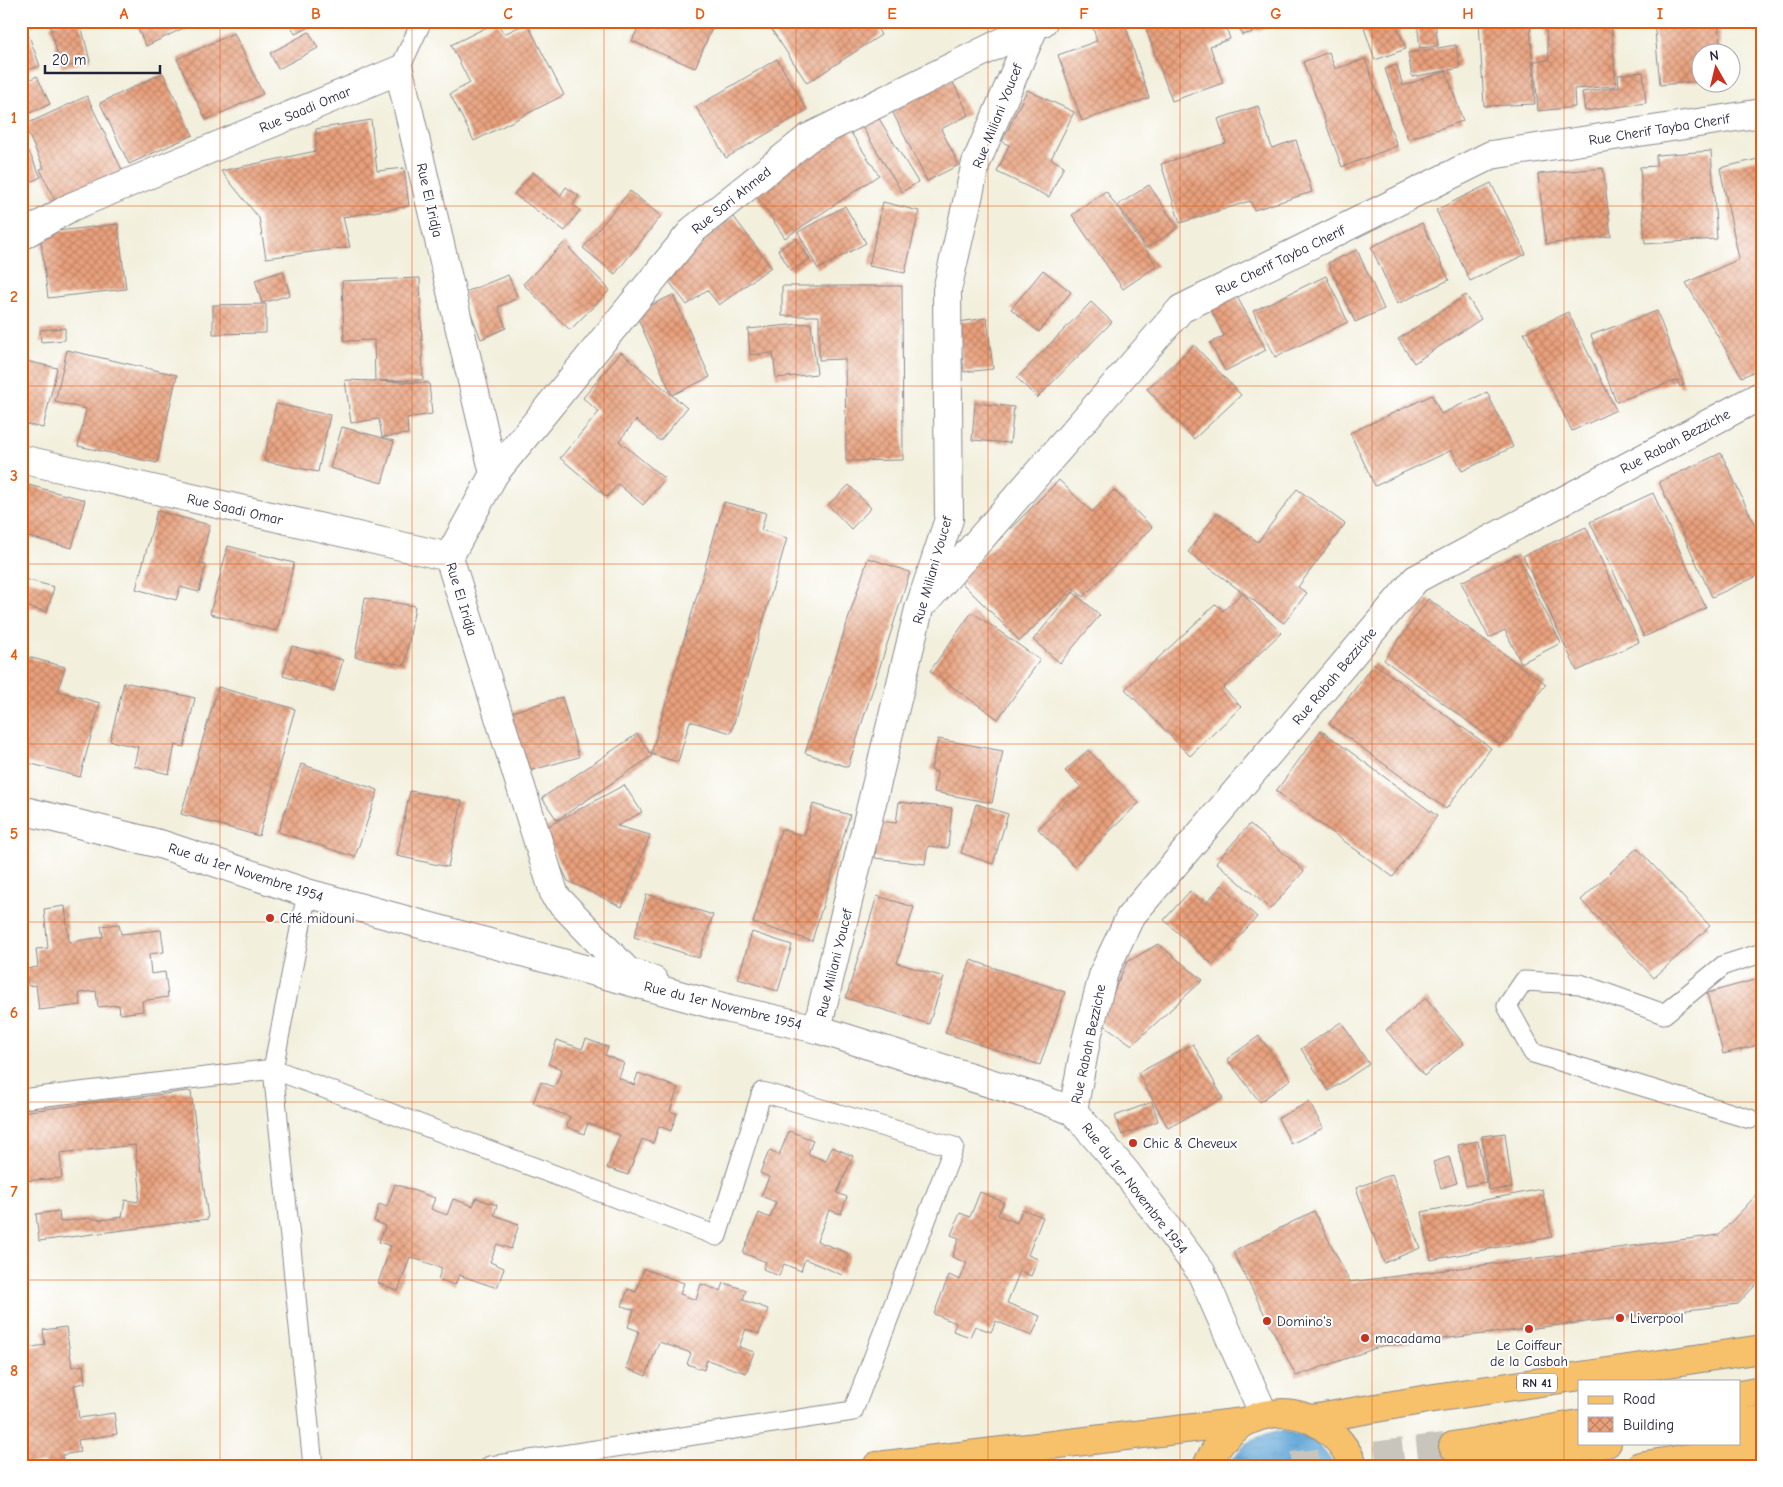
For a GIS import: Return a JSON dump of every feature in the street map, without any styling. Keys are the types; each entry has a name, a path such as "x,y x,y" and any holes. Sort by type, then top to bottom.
{"main road":[{"name":"RN 41","path":"1312,1419 1434,1398 1762,1349"},
{"path":"1740,1395 1762,1391"},
{"path":"877,1466 1288,1413 1312,1419 1332,1432 1347,1450 1354,1466"},
{"path":"1207,1466 1213,1451 1226,1435 1254,1418"},
{"path":"1740,1423 1762,1420"},
{"path":"1457,1456 1578,1424"},
{"path":"1457,1456 1596,1444"},
{"path":"1640,1466 1680,1462 1762,1446"}],"street":[{"name":"Rue Sari Ahmed","path":"494,474 693,230 808,138 1040,23"},
{"name":"Rue Miliani Youcef","path":"818,1029 919,609 950,519 947,290 976,163 1040,23"},
{"name":"Rue Saadi Omar","path":"21,236 71,207 399,70"},
{"name":"Rue El Iridja","path":"399,70 494,474 449,558 555,896 627,971 730,1009"},
{"name":"Rue Cherif Tayba Cherif","path":"919,609 1181,309 1491,155 1762,114"},
{"name":"Rue Rabah Bezziche","path":"1073,1111 1086,1041 1104,972 1130,917 1416,578 1762,395"},
{"name":"Rue Saadi Omar","path":"21,459 449,558"},
{"name":"Rue du 1er Novembre 1954","path":"21,810 160,844 307,893 730,1009 818,1029 1041,1099 1073,1111 1125,1171 1201,1272 1254,1418"}],"lane":[{"path":"399,70 422,21"},
{"path":"307,893 273,1069 313,1466"},
{"path":"1750,1119 1533,1053 1507,1006 1524,981 1580,984 1664,1014 1724,965 1762,953"},
{"path":"21,1099 273,1069 717,1236 762,1092 954,1147 852,1411 490,1466"}],"water":[{"path":"1277,1431 1304,1436 1311,1440 1323,1450 1334,1466 1230,1466 1238,1452 1249,1442"}],"building":[{"path":"65,21 80,21 90,61 61,68 50,25"},
{"path":"134,21 189,21 190,25 146,46"},
{"path":"289,21 323,21 295,34"},
{"path":"641,21 715,21 695,68 632,41"},
{"path":"766,21 873,21 881,35 807,83"},
{"path":"1091,21 1124,21 1149,98 1082,121 1058,55 1097,41"},
{"path":"1143,21 1224,21 1230,39 1210,46 1223,83 1172,101"},
{"path":"1239,21 1292,21 1292,22 1242,35"},
{"path":"1384,21 1395,21 1406,49 1375,60 1364,28"},
{"path":"1417,21 1435,21 1438,46 1420,48"},
{"path":"1479,21 1530,21 1535,104 1484,106"},
{"path":"1545,21 1611,21 1616,86 1574,89 1575,107 1538,111 1534,61 1549,60"},
{"path":"1654,21 1718,21 1720,42 1690,42 1690,82 1660,85"},
{"path":"497,22 504,34 527,23 564,95 474,141 450,94 470,83 451,45"},
{"path":"309,32 318,48 278,69 270,53"},
{"path":"234,33 263,94 206,120 177,59"},
{"path":"29,36 40,66 21,72 21,38"},
{"path":"1456,45 1460,68 1412,77 1408,53"},
{"path":"1329,52 1335,69 1365,59 1397,146 1342,167 1303,62"},
{"path":"777,59 807,110 726,158 696,107"},
{"path":"1397,65 1403,86 1446,71 1463,121 1408,139 1385,69"},
{"path":"1643,72 1646,103 1585,111 1582,92 1619,87 1618,75"},
{"path":"163,73 193,135 129,164 100,103"},
{"path":"37,76 50,104 21,117 21,84"},
{"path":"952,80 969,115 941,129 959,165 927,181 891,109"},
{"path":"1027,90 1074,112 1051,159 1064,166 1049,197 997,172 1009,145 1002,142"},
{"path":"87,96 123,172 56,203 40,169 44,168 24,125"},
{"path":"1258,106 1272,148 1296,140 1312,192 1254,210 1250,201 1180,223 1161,164 1226,143 1218,119"},
{"path":"878,117 918,182 902,192 862,127"},
{"path":"371,120 377,171 404,168 409,206 343,217 350,247 266,258 259,218 221,171 316,151 316,129"},
{"path":"845,124 879,175 785,238 750,186"},
{"path":"1711,151 1717,239 1645,244 1640,167 1656,166 1656,155"},
{"path":"29,152 41,177 21,186 21,156"},
{"path":"1762,158 1762,368 1742,377 1686,283 1739,259 1720,168"},
{"path":"1603,168 1611,236 1546,244 1538,174"},
{"path":"533,172 560,196 566,187 579,196 573,205 580,210 565,231 514,194"},
{"path":"1491,183 1526,254 1470,281 1436,210"},
{"path":"1149,185 1178,228 1147,248 1118,205"},
{"path":"630,191 661,216 615,274 583,248"},
{"path":"1106,191 1157,266 1123,289 1072,215"},
{"path":"883,202 919,211 905,273 869,266"},
{"path":"845,206 866,243 818,269 798,232"},
{"path":"734,217 771,267 719,305 707,290 687,305 661,271"},
{"path":"1422,223 1449,280 1397,304 1371,247"},
{"path":"118,224 126,289 48,298 40,233"},
{"path":"796,238 810,259 791,271 778,250"},
{"path":"564,243 610,290 570,330 523,284"},
{"path":"1357,250 1384,309 1355,322 1328,263"},
{"path":"1043,270 1071,292 1039,332 1011,309"},
{"path":"283,271 290,295 262,303 255,280"},
{"path":"508,275 518,298 498,307 506,328 481,339 463,293"},
{"path":"1326,276 1348,322 1275,357 1253,311"},
{"path":"420,278 423,380 375,381 374,340 344,341 342,281"},
{"path":"782,286 902,286 903,460 846,461 845,359 819,360 819,316 782,316"},
{"path":"1235,293 1266,350 1225,371 1210,343 1224,336 1209,306"},
{"path":"673,295 710,377 672,395 635,312"},
{"path":"1466,295 1481,319 1414,363 1398,339"},
{"path":"1091,302 1112,322 1037,398 1017,378"},
{"path":"266,304 266,333 213,334 213,305"},
{"path":"1657,311 1684,385 1680,387 1677,380 1616,402 1591,335"},
{"path":"1568,312 1616,410 1572,431 1524,333"},
{"path":"987,318 993,369 964,372 958,322"},
{"path":"811,323 817,374 776,378 773,353 750,355 748,329"},
{"path":"65,328 65,340 41,342 40,330"},
{"path":"1194,345 1241,395 1194,439 1147,389"},
{"path":"67,350 177,375 157,463 78,446 86,409 55,402"},
{"path":"621,352 687,408 660,441 636,420 619,441 665,479 643,505 618,484 607,497 560,458 599,412 583,398"},
{"path":"21,360 57,368 43,428 21,423"},
{"path":"345,380 429,383 432,414 407,418 408,434 382,437 379,419 351,423"},
{"path":"1487,392 1513,447 1462,471 1452,450 1375,486 1350,433 1432,395 1441,414"},
{"path":"975,403 1014,407 1010,443 972,440"},
{"path":"276,404 330,415 318,472 264,461"},
{"path":"342,427 394,441 382,483 330,468"},
{"path":"1721,453 1762,540 1762,574 1712,597 1659,482"},
{"path":"1059,480 1092,512 1114,490 1152,527 1083,597 1073,588 1020,641 959,580"},
{"path":"21,483 85,500 72,548 21,535"},
{"path":"849,485 871,508 851,529 828,505"},
{"path":"1297,489 1345,524 1298,587 1307,593 1284,623 1188,552 1217,513 1258,542"},
{"path":"1653,493 1706,608 1644,637 1590,522"},
{"path":"724,502 766,513 761,530 787,538 731,733 690,721 678,762 651,754"},
{"path":"157,511 210,525 200,564 206,565 199,592 180,587 176,600 136,589"},
{"path":"1586,527 1639,642 1577,671 1523,556"},
{"path":"228,546 294,563 277,631 210,614"},
{"path":"1517,555 1561,643 1521,663 1505,630 1489,638 1461,582"},
{"path":"868,558 910,572 848,767 805,753"},
{"path":"21,578 54,587 47,612 21,605"},
{"path":"1073,592 1100,615 1060,663 1033,640"},
{"path":"1242,593 1281,633 1223,688 1241,707 1190,756 1125,689 1216,604 1223,611"},
{"path":"365,598 415,606 405,665 355,657"},
{"path":"1428,599 1546,684 1500,745 1384,660"},
{"path":"972,612 1040,660 998,719 930,671"},
{"path":"292,646 343,660 334,691 283,676"},
{"path":"21,655 65,667 58,691 100,703 80,777 21,761"},
{"path":"1374,663 1491,748 1446,809 1329,724"},
{"path":"124,682 195,698 184,747 175,745 169,774 134,766 138,747 110,741"},
{"path":"218,687 295,709 259,836 181,814"},
{"path":"562,697 579,757 525,772 508,713"},
{"path":"1321,730 1437,816 1393,877 1276,791"},
{"path":"637,734 652,756 557,820 542,798"},
{"path":"938,739 1003,751 992,803 934,792 937,772 931,770"},
{"path":"1088,750 1139,803 1074,866 1038,829 1081,787 1065,771"},
{"path":"301,764 378,790 355,857 278,832"},
{"path":"624,785 642,812 617,826 650,835 622,907 568,881 543,829"},
{"path":"410,791 462,801 448,867 397,856"},
{"path":"899,802 952,808 948,848 928,846 925,864 875,858 879,821 896,823"},
{"path":"813,804 850,815 812,941 753,923 781,829 804,836"},
{"path":"976,804 1008,814 993,864 961,853"},
{"path":"1250,824 1304,871 1270,909 1216,862"},
{"path":"1637,848 1710,926 1654,978 1581,900"},
{"path":"1222,885 1257,917 1213,965 1164,920 1190,891 1205,904"},
{"path":"647,894 713,915 699,958 634,937"},
{"path":"877,896 914,907 897,963 944,977 929,1024 846,998"},
{"path":"65,906 69,942 103,937 101,926 119,924 121,934 161,930 164,952 149,954 151,974 165,972 168,997 142,1001 143,1011 120,1014 119,1005 98,1007 96,991 79,993 81,1005 39,1010 36,985 28,986 26,969 38,967 36,949 48,948 44,909"},
{"path":"752,932 792,945 778,991 738,979"},
{"path":"1158,944 1203,980 1132,1045 1100,1022 1127,962"},
{"path":"971,960 1065,992 1040,1065 945,1033"},
{"path":"1762,978 1762,1044 1723,1054 1707,993"},
{"path":"1426,998 1464,1044 1424,1076 1386,1030"},
{"path":"1341,1022 1369,1064 1329,1091 1301,1049"},
{"path":"1259,1036 1291,1079 1260,1102 1227,1059"},
{"path":"586,1039 608,1047 605,1055 624,1063 619,1078 634,1085 638,1073 678,1088 670,1111 677,1114 671,1131 659,1126 653,1143 642,1139 628,1175 607,1168 620,1135 588,1123 584,1134 567,1127 570,1117 533,1103 541,1082 555,1087 562,1069 548,1064 557,1040 582,1049"},
{"path":"1193,1044 1223,1098 1168,1128 1138,1073"},
{"path":"191,1092 208,1219 39,1241 36,1214 59,1211 60,1222 89,1218 101,1220 122,1217 125,1200 138,1202 140,1188 135,1145 60,1153 62,1178 21,1181 21,1112"},
{"path":"1152,1102 1158,1121 1122,1135 1115,1116"},
{"path":"1309,1102 1323,1128 1291,1144 1278,1118"},
{"path":"789,1131 813,1140 808,1154 826,1161 832,1147 853,1156 837,1193 847,1197 841,1214 829,1210 817,1241 850,1254 842,1275 805,1259 801,1271 784,1264 779,1276 763,1269 766,1262 743,1253 759,1213 770,1218 776,1202 761,1196 769,1177 760,1173 769,1151 779,1155"},
{"path":"1505,1133 1512,1188 1488,1190 1482,1136"},
{"path":"1478,1141 1486,1182 1466,1186 1458,1145"},
{"path":"1449,1157 1457,1183 1441,1188 1433,1162"},
{"path":"1392,1174 1420,1248 1384,1263 1356,1188"},
{"path":"395,1184 435,1198 431,1209 447,1215 453,1199 473,1206 476,1198 497,1205 494,1215 519,1224 511,1249 497,1244 490,1262 504,1268 497,1288 459,1275 455,1285 438,1279 442,1268 410,1257 398,1291 378,1283 391,1246 379,1242 385,1226 374,1221 379,1204 387,1207"},
{"path":"1542,1189 1552,1237 1431,1260 1422,1212"},
{"path":"1762,1189 1762,1278 1738,1304 1382,1346 1296,1376 1233,1252 1314,1211 1350,1282 1719,1235"},
{"path":"980,1192 1004,1202 998,1215 1017,1223 1022,1209 1043,1217 1028,1255 1038,1259 1031,1276 1020,1271 1007,1303 1040,1316 1032,1336 996,1321 991,1332 975,1326 970,1337 953,1331 956,1323 934,1314 949,1275 960,1280 967,1263 952,1257 959,1238 951,1235 960,1213 970,1217"},
{"path":"644,1269 684,1283 680,1294 696,1300 701,1284 721,1291 724,1283 746,1290 743,1300 768,1309 759,1334 746,1329 739,1347 754,1352 746,1373 707,1360 704,1370 687,1364 691,1353 659,1342 646,1376 626,1368 639,1331 628,1327 634,1310 622,1306 628,1289 636,1292"},
{"path":"66,1327 72,1367 83,1365 85,1383 74,1385 79,1418 114,1413 117,1434 78,1440 80,1452 62,1455 64,1466 46,1466 45,1462 21,1466 21,1423 26,1422 24,1406 21,1406 21,1334 24,1334 26,1348 45,1345 43,1330"}],"tunnel":[{"path":"1292,1466 1453,1446"}],"place":[{"name":"Cité midouni","path":"270,918"},
{"name":"Chic & Cheveux","path":"1133,1143"},
{"name":"Liverpool","path":"1620,1318"},
{"name":"Domino's","path":"1267,1321"},
{"name":"Le Coiffeur de la Casbah","path":"1529,1329"},
{"name":"macadama","path":"1365,1338"}]}
